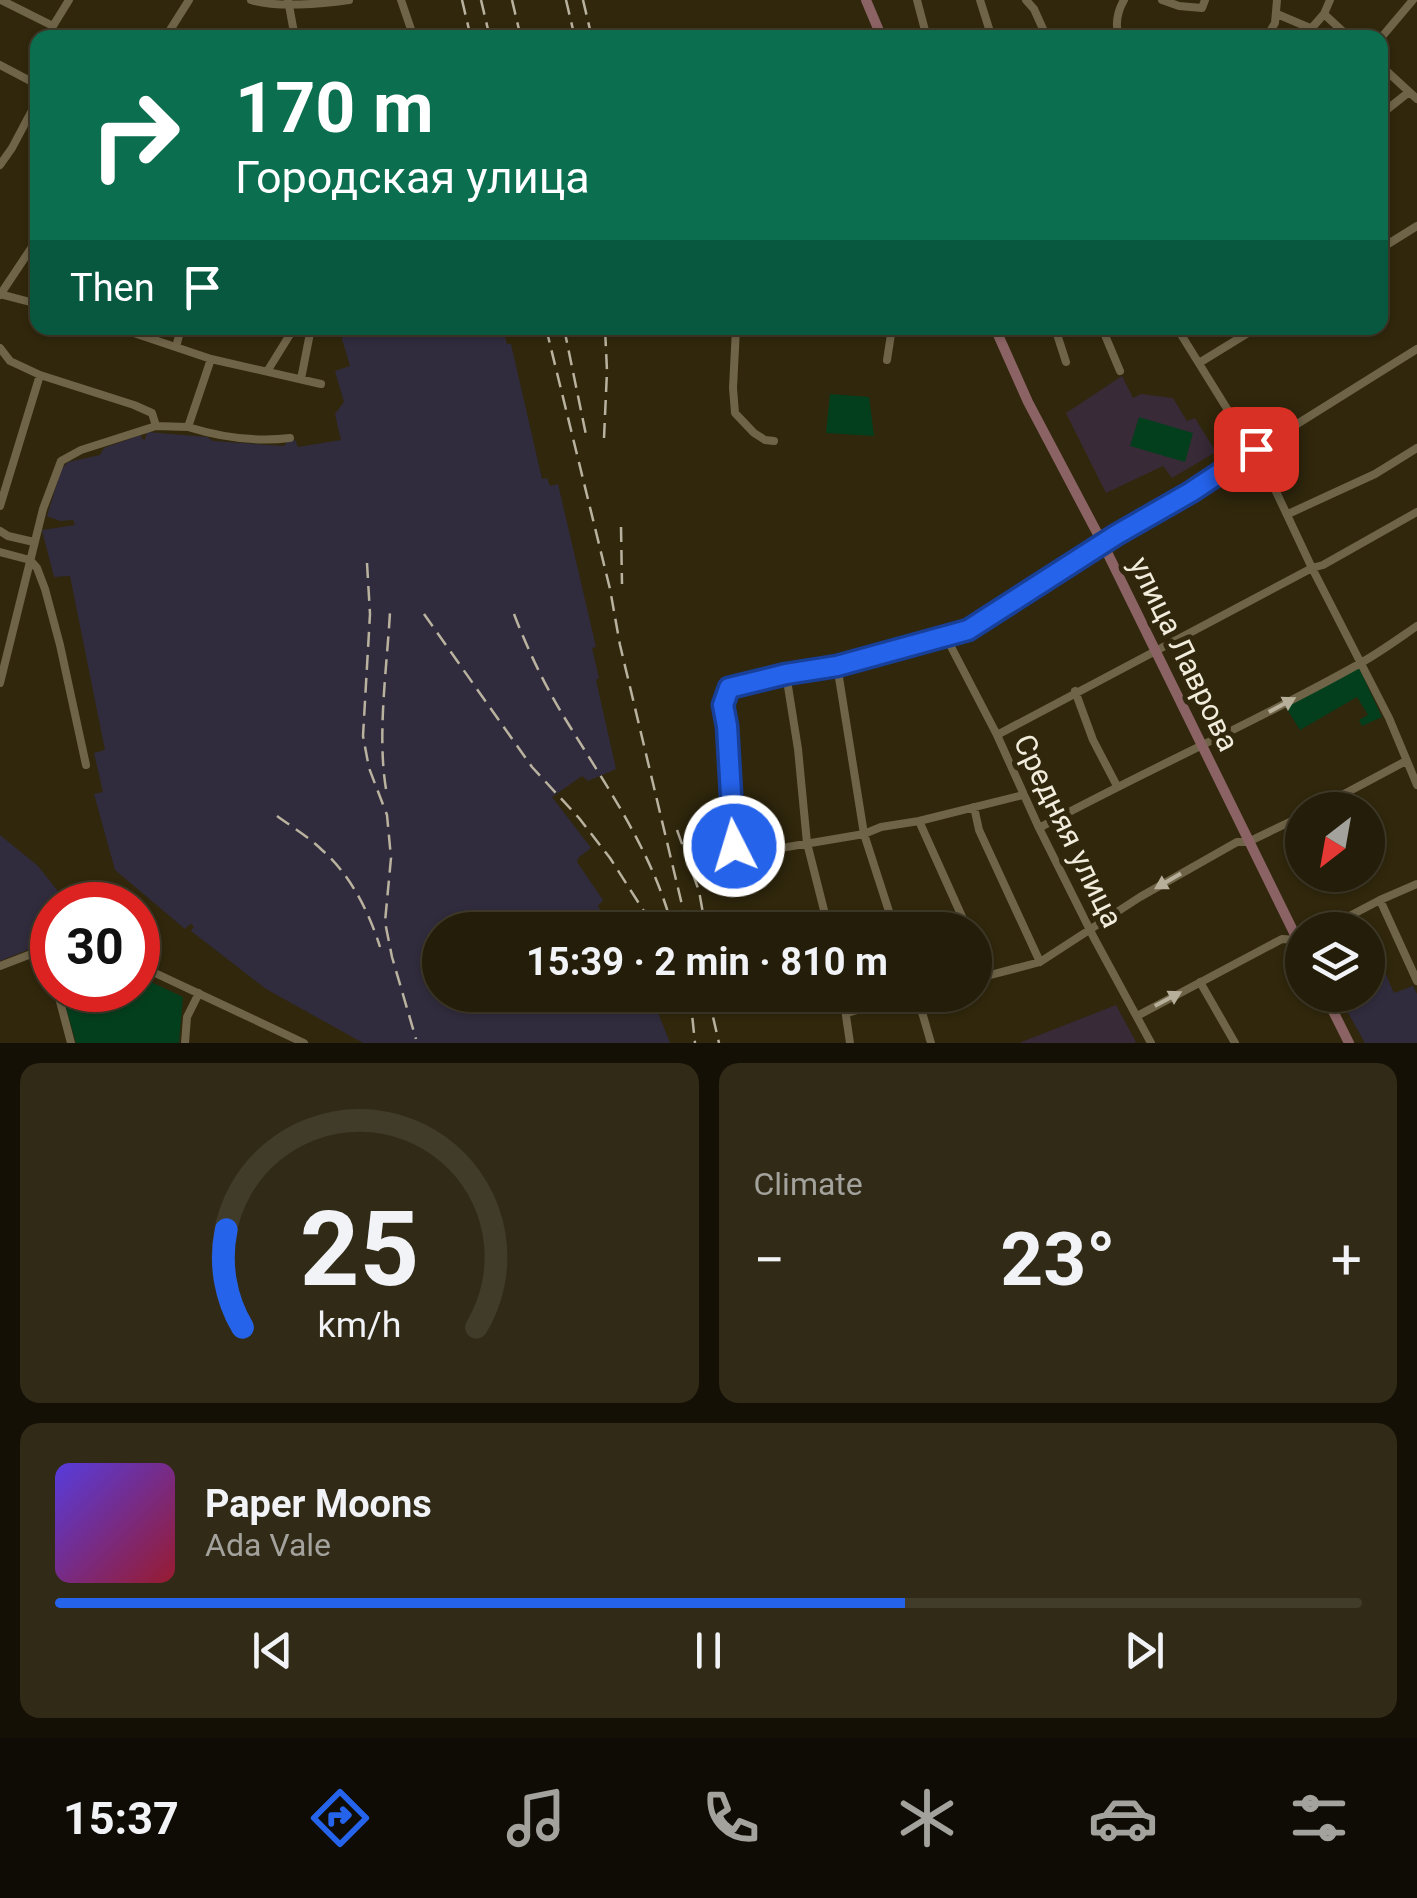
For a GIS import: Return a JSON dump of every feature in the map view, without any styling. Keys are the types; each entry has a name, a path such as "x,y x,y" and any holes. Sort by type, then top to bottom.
{"main road":[{"path":"866,0 879,30"},
{"name":"улица Лаврова","path":"998,335 1028,402 1103,544 1285,913"},
{"path":"1334,1012 1349,1043"}],"street":[{"path":"1,0 53,26 69,0"},
{"path":"170,30 188,0"},
{"path":"251,0 349,0"},
{"path":"401,0 411,30"},
{"path":"916,0 925,30"},
{"path":"980,0 989,30"},
{"path":"1026,0 1043,30"},
{"path":"1116,30 1124,0"},
{"path":"1162,0 1179,6 1204,4"},
{"path":"1271,30 1277,0"},
{"path":"1276,14 1310,28 1324,14 1330,0"},
{"path":"1388,30 1414,0"},
{"path":"288,2 293,30"},
{"path":"1324,14 1341,30"},
{"path":"0,65 30,81"},
{"path":"1388,72 1417,99"},
{"path":"1388,109 1409,92"},
{"path":"0,165 30,114"},
{"path":"1388,244 1417,226"},
{"path":"30,250 0,294 30,302"},
{"path":"141,335 211,358 321,384"},
{"path":"176,346 179,335"},
{"path":"268,370 290,335"},
{"path":"301,379 310,335"},
{"path":"736,335 732,388 735,413 754,432 774,442"},
{"path":"887,360 891,335"},
{"path":"1058,335 1066,362"},
{"path":"1105,335 1120,371"},
{"path":"1181,335 1256,449 1312,568 1363,663 1417,784"},
{"path":"1199,364 1245,335"},
{"path":"0,348 10,361 40,376 152,413 156,426"},
{"path":"1023,795 864,834 740,855 734,846 723,705 729,688 837,666 968,630 1417,349"},
{"path":"188,427 211,358"},
{"path":"0,506 40,376"},
{"path":"0,683 43,509 62,461 82,450 156,426 188,427 230,437 290,438"},
{"path":"1288,514 1374,474 1417,448"},
{"path":"997,735 1417,512"},
{"path":"0,531 34,542"},
{"path":"0,552 30,560 37,568 86,764"},
{"path":"1039,828 1363,663 1416,629"},
{"name":"Средняя улица","path":"946,637 1039,828 1151,1043"},
{"path":"837,666 864,834 889,912"},
{"path":"786,674 808,843 825,912"},
{"path":"1075,691 1092,740 1116,786"},
{"path":"1348,792 1406,761"},
{"path":"974,807 979,830 1040,962"},
{"path":"919,821 960,912"},
{"path":"992,974 1040,962 1237,842 1248,842 1285,824"},
{"path":"1357,912 1417,884"},
{"path":"1380,900 1417,981"},
{"path":"1137,1016 1285,939"},
{"path":"0,966 30,955"},
{"path":"160,975 284,1038 304,1043"},
{"path":"1200,982 1235,1043"},
{"path":"184,1043 187,1017 199,994"},
{"path":"63,1012 71,1043"},
{"path":"850,1043 847,1013 851,1012"},
{"path":"919,1012 931,1043"}],"shaded area":[{"path":"342,335 505,335 507,344 511,344 542,479 547,478 550,486 558,484 596,647 592,648 599,678 596,680 616,769 588,781 582,776 552,797 591,848 577,862 603,900 598,906 602,912 422,912 422,1012 658,1012 670,1043 363,1043 266,989 191,931 194,926 190,924 185,929 160,908 160,882 129,882 115,870 94,794 103,792 94,753 105,750 70,576 54,577 42,530 75,525 73,520 47,516 61,470 68,462 100,455 104,448 141,435 145,440 147,432 284,446 295,440 298,447 341,440 335,414 344,402 335,371 350,366"},
{"path":"1122,376 1133,398 1141,394 1173,398 1187,421 1195,418 1216,452 1172,478 1163,466 1106,493 1066,413"},
{"path":"0,835 38,866 51,882 30,882 30,949 0,961"},
{"path":"1385,973 1394,993 1413,986 1417,994 1417,1043 1365,1043 1348,1012 1385,1012"},
{"path":"1116,1005 1136,1042 1019,1043"}],"green space":[{"path":"830,394 869,397 874,436 826,433"},
{"path":"1139,417 1193,433 1185,462 1130,446"},
{"path":"1359,668 1382,717 1362,726 1359,720 1368,715 1357,697 1300,730 1285,706"},
{"path":"160,986 183,997 179,1043 76,1043 67,1012 160,1012"}],"railway":[{"path":"462,0 469,30"},
{"path":"481,0 488,30"},
{"path":"512,0 519,30"},
{"path":"566,0 573,30"},
{"path":"583,0 590,30"},
{"path":"548,335 684,912"},
{"path":"565,335 586,435"},
{"path":"604,438 605,335"},
{"path":"621,527 622,584"},
{"path":"367,563 370,614 363,736 369,768 387,815 391,858 385,922 416,1039"},
{"path":"386,789 383,724 390,612"},
{"path":"424,614 532,767 610,858 644,912"},
{"path":"514,614 553,698 642,849 668,912"},
{"path":"277,816 317,845 341,870 364,907 380,947"},
{"path":"677,830 703,912"},
{"path":"692,1012 695,1043"},
{"path":"712,1012 719,1043"}],"route":[{"path":"734,846 723,705 729,688 837,666 968,630 1256,449"}]}
